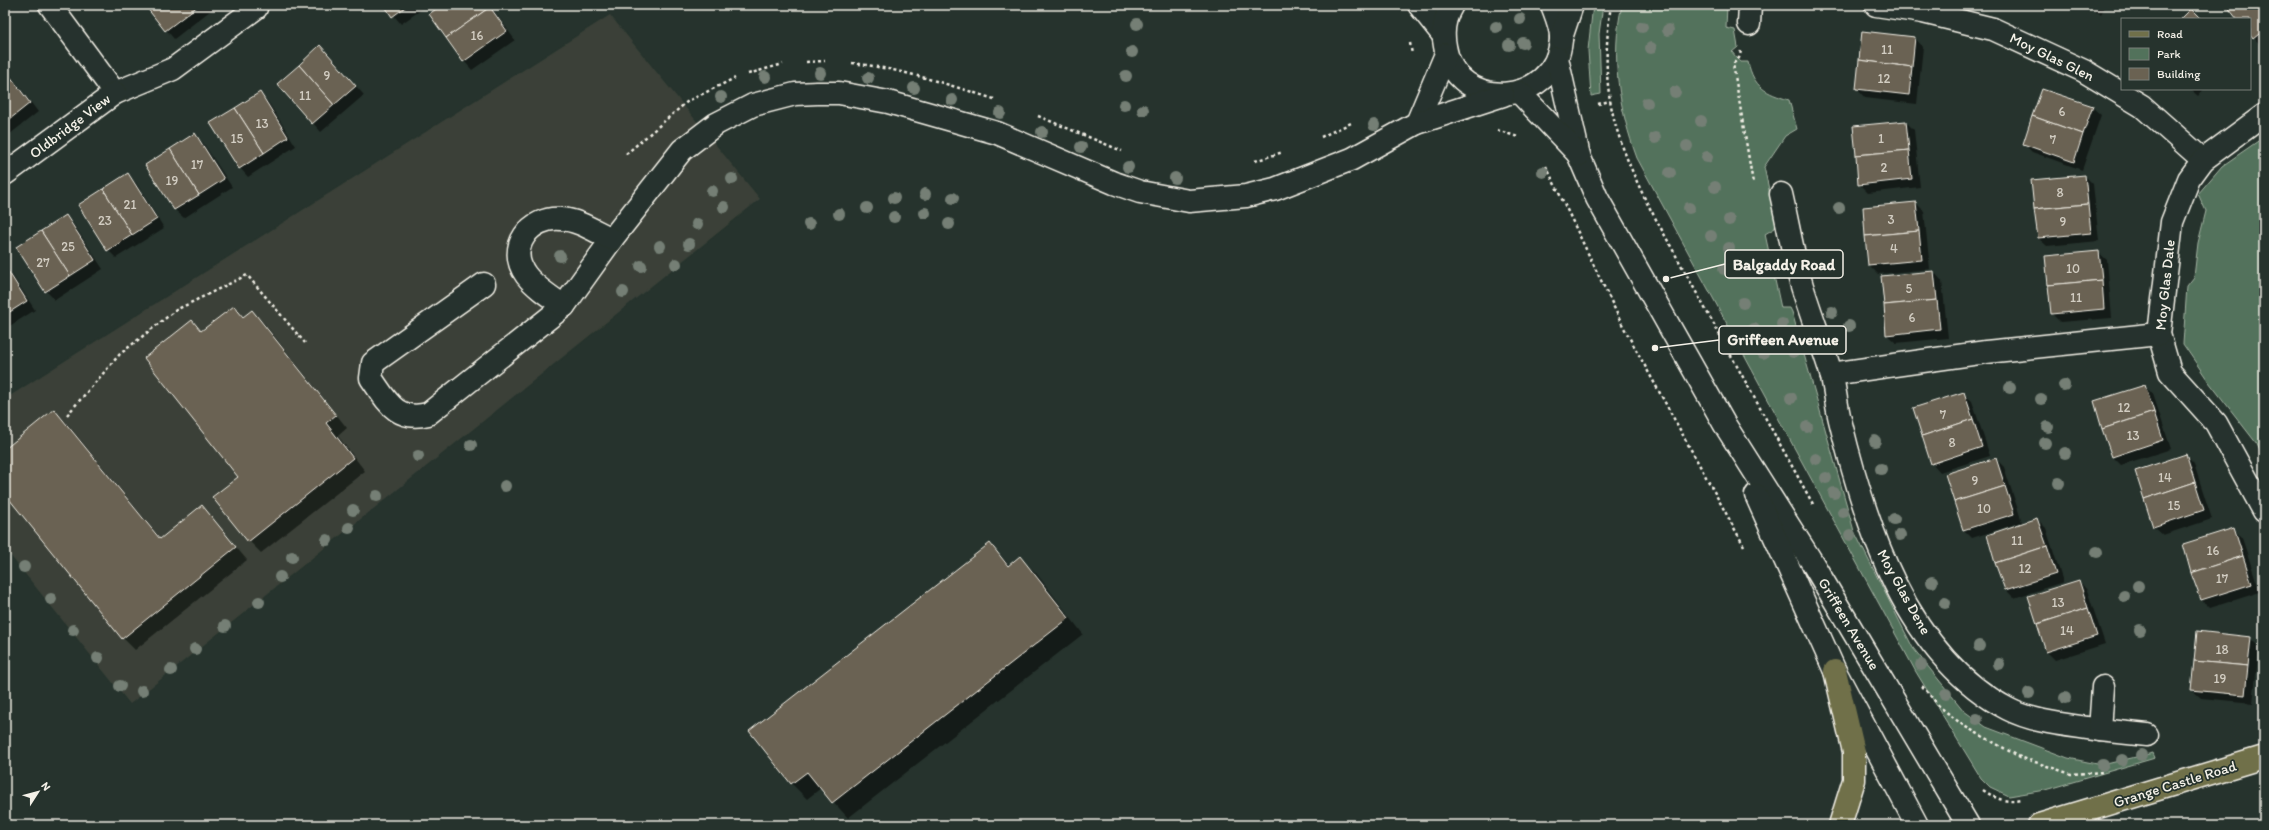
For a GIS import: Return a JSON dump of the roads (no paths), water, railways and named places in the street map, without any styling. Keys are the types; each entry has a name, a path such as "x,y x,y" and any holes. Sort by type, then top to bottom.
{"main road":[{"path":"1835,671 1854,752 1854,780 1840,825"},
{"name":"Grange Castle Road","path":"2039,825 2264,757"}],"street":[{"name":"Oldbridge View","path":"50,5 115,93"},
{"path":"1419,5 1444,45 1454,71 1468,84 1484,92 1511,94"},
{"path":"1416,122 1444,45 1445,17 1452,5"},
{"name":"Griffeen Avenue","path":"1552,5 1558,20 1559,48 1579,156 1597,198 1725,425 1810,559 1968,825"},
{"path":"484,284 373,363 371,378 390,405 399,413 407,416 428,414 564,306 612,239 682,150 696,138 734,113 753,105 796,94 839,93 888,102 997,132 1114,183 1140,192 1189,201 1246,196 1275,189 1352,158 1416,122 1511,94 1535,85 1548,73 1559,48 1572,5"},
{"name":"Moy Glas Glen","path":"1876,5 1923,12 1993,29 2084,71 2142,106 2203,160"},
{"name":"Oldbridge View","path":"5,174 115,93 173,69 256,8"},
{"name":"Griffeen Avenue","path":"1511,94 1579,156"},
{"name":"Moy Glas Dale","path":"2264,115 2203,160 2189,179 2172,222 2159,334 2170,372 2216,423 2264,511"},
{"name":"Moy Glas Dene","path":"1781,194 1802,285 1831,374 1840,419 1871,530 1914,617 1944,660 1964,680 2009,710 2048,722 2147,735"},
{"path":"564,306 526,274 519,258 520,247 526,232 535,223 547,220 562,219 577,222 612,239"},
{"path":"1831,374 1986,352 2159,334"},
{"name":"Griffeen Avenue","path":"1725,425 1835,671 1917,825"},
{"path":"2100,730 2103,687"}],"place":[{"name":"Balgaddy Road","path":"1666,279"},
{"name":"Griffeen Avenue","path":"1655,348"}]}
